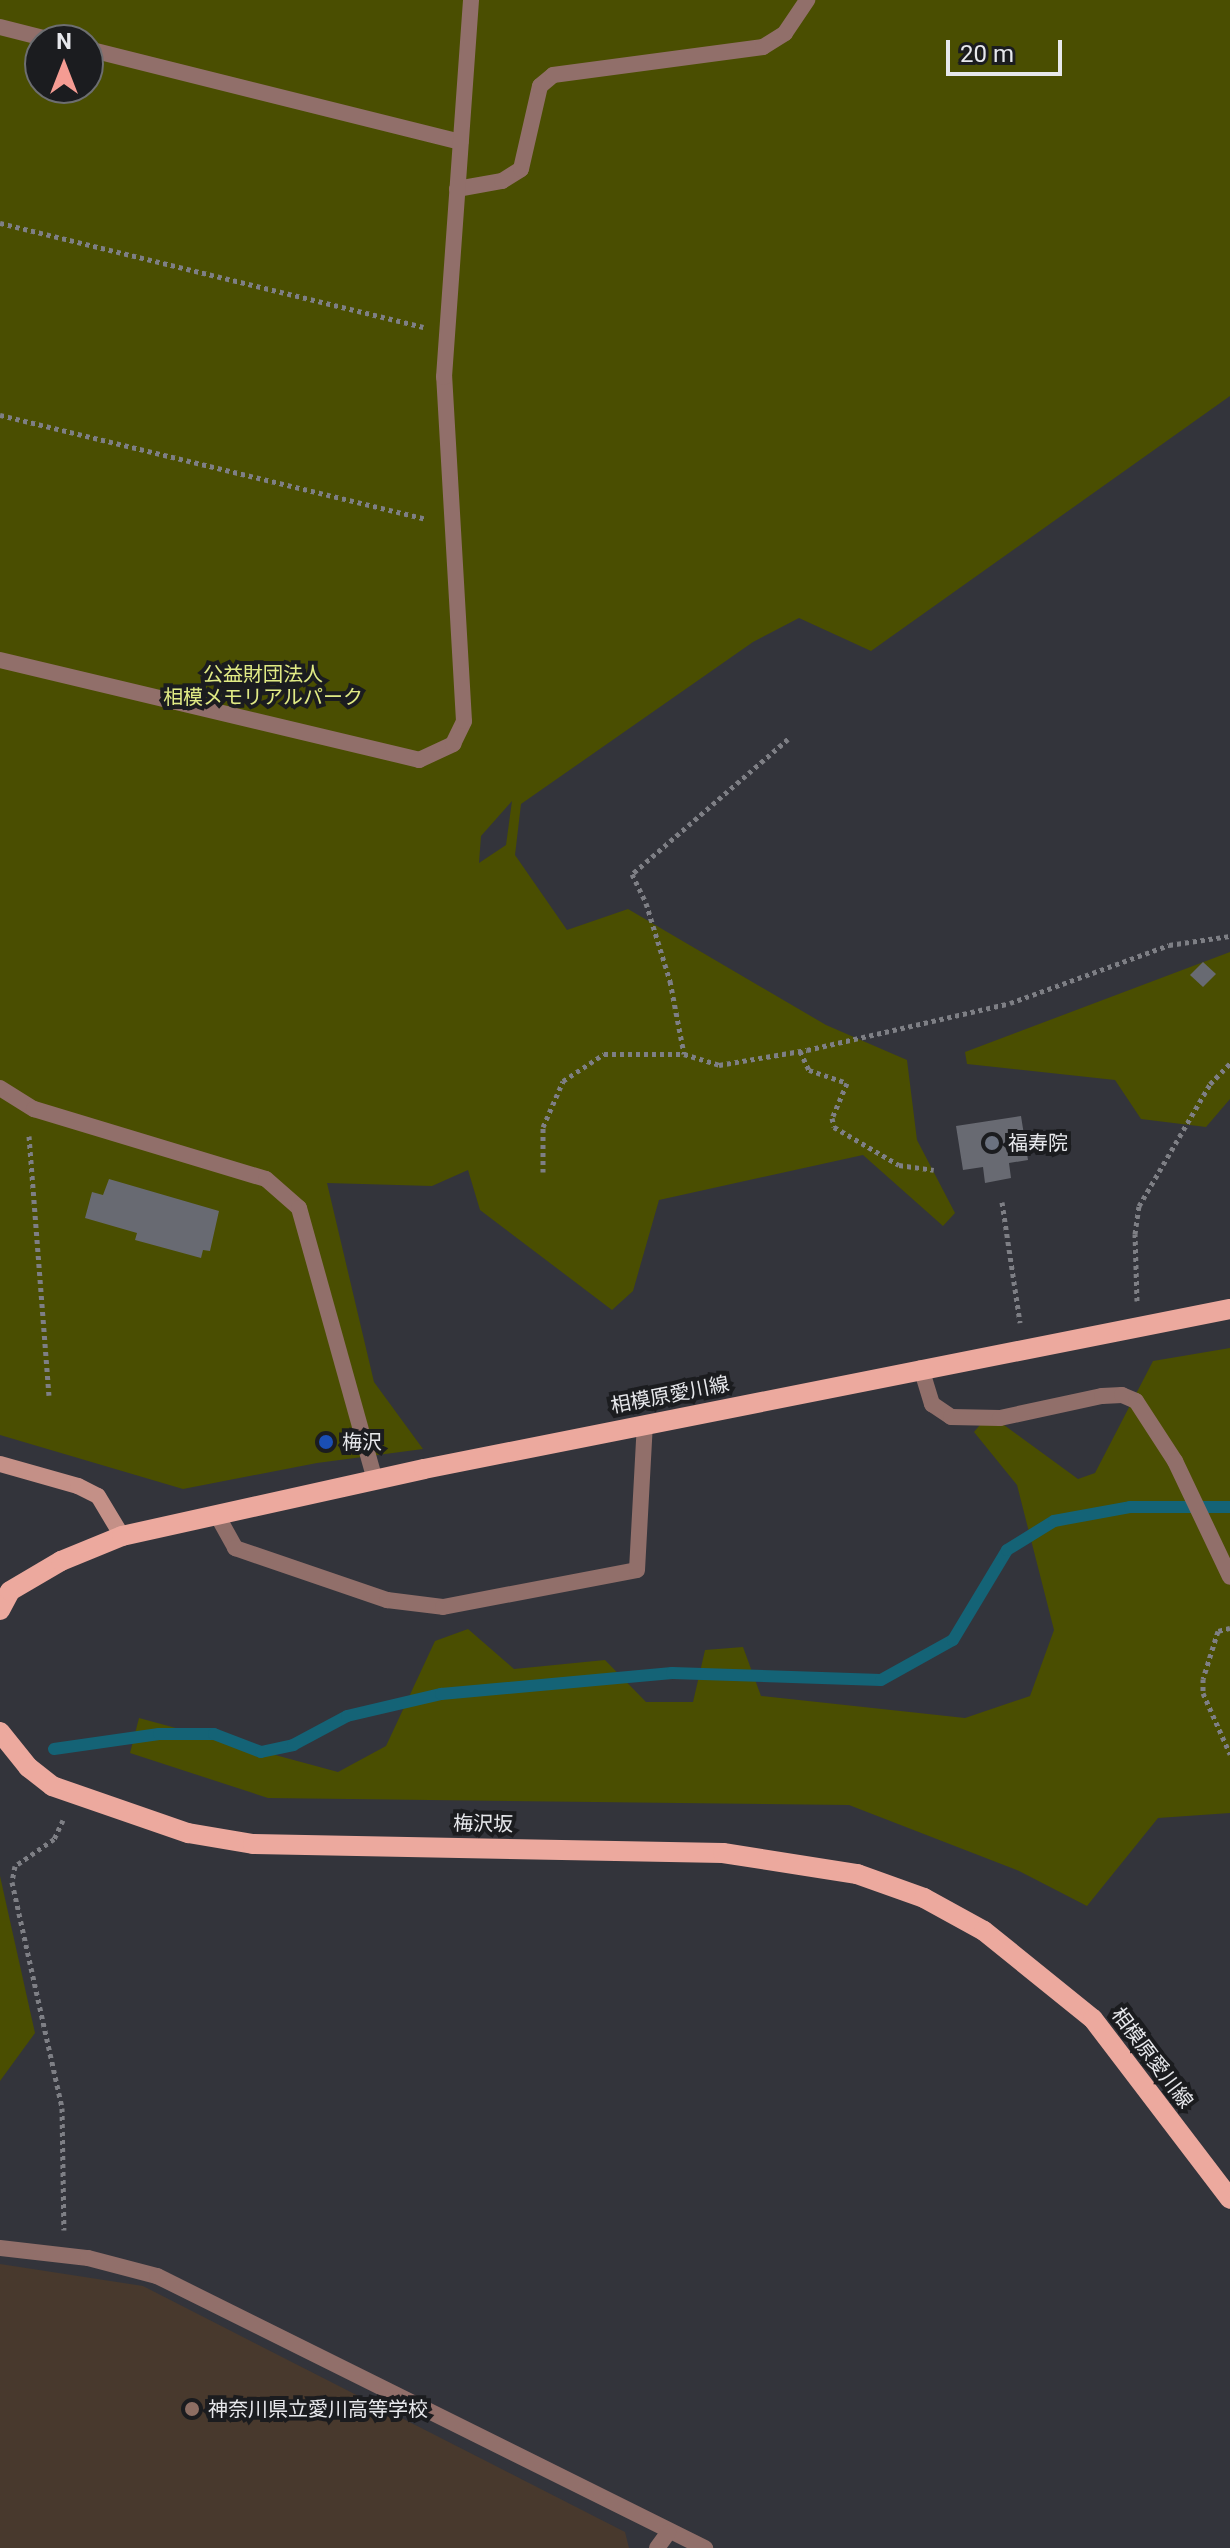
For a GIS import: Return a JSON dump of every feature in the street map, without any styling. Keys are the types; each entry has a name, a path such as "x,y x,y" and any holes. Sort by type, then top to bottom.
{"main road":[{"name":"相模原愛川線","path":"122,1536 645,1424 1230,1309"},
{"path":"0,1610 10,1591 61,1561 122,1536"},
{"name":"梅沢坂","path":"0,1732 28,1767 74,1797 174,1830 253,1844 723,1853 790,1861 857,1874 924,1898 984,1931"},
{"name":"相模原愛川線","path":"984,1931 1093,2019 1230,2199"}],"street":[{"path":"0,660 419,760 453,744 464,721 444,377 471,0"},
{"path":"457,189 502,181 521,169 540,86 553,75 763,47 785,33 807,0"},
{"path":"0,27 24,33"},
{"path":"104,53 461,142"},
{"path":"0,1088 34,1109 266,1179 299,1208 375,1480"},
{"path":"921,1368 932,1404 960,1418 1030,1413 1102,1396 1122,1395 1136,1401 1175,1461 1230,1577"},
{"path":"217,1515 235,1548 387,1600 443,1607 637,1570 645,1424"},
{"path":"0,1464 98,1496 122,1536"},
{"path":"0,2248 64,2255 157,2276 420,2403 668,2533 705,2548"},
{"path":"657,2548 668,2533"}],"path":[{"path":"0,223 447,333"},
{"path":"0,415 453,526"},
{"path":"684,1054 670,981 646,903 632,874 788,739"},
{"path":"543,1172 543,1127 563,1081 604,1054 684,1054 719,1065 800,1051 1010,1003 1169,945 1230,936"},
{"path":"800,1051 809,1070 847,1083 832,1118 834,1127 899,1165 934,1170"},
{"path":"1141,1325 1133,1281 1139,1206 1210,1084 1230,1063"},
{"path":"34,1109 29,1123 49,1395"},
{"path":"1002,1202 1024,1348"},
{"path":"1230,1628 1218,1631 1203,1679 1203,1693 1230,1754"},
{"path":"64,2255 62,2108 12,1882 15,1866 54,1839 74,1797"}],"shaded area":[{"name":"神奈川県立愛川高等学校","path":"0,2264 143,2286 625,2532 629,2548 0,2548"}],"green space":[{"name":"公益財団法人 相模メモリアルパーク","path":"0,0 1230,0 1230,396 871,651 799,618 753,642 521,804 515,855 567,930 628,909 826,1025 907,1060 917,1140 955,1213 943,1226 863,1155 659,1200 633,1291 612,1310 480,1210 468,1170 432,1186 327,1183 374,1382 423,1449 317,1463 183,1489 0,1435","holes":["512,801 506,845 479,863 481,836"]},
{"path":"1230,952 1230,1099 1206,1127 1141,1119 1115,1080 967,1064 965,1052"},
{"path":"1230,1348 1230,1813 1158,1818 1087,1906 1019,1871 849,1805 268,1798 130,1753 139,1718 338,1772 386,1746 435,1641 468,1629 514,1669 605,1660 646,1702 693,1702 705,1650 743,1647 761,1696 965,1718 1030,1696 1054,1630 1017,1485 974,1432 989,1414 1078,1479 1095,1473 1153,1361"},
{"path":"0,1876 35,2033 0,2081"}],"building":[{"path":"1203,962 1216,974 1203,987 1190,975"},
{"name":"福寿院","path":"1021,1116 1028,1160 1009,1163 1011,1178 985,1183 983,1167 963,1170 956,1126"},
{"path":"109,1179 219,1211 210,1251 203,1250 201,1258 135,1240 137,1233 85,1218 92,1192 103,1195"}],"waterway":[{"path":"54,1749 159,1734 214,1734 261,1752 293,1745 347,1716 441,1694 672,1673 881,1680 953,1640 1007,1550 1054,1521 1130,1507 1230,1507"}],"place":[{"name":"福寿院","path":"992,1143"},
{"name":"梅沢","path":"326,1442"},
{"name":"神奈川県立愛川高等学校","path":"192,2409"}]}
